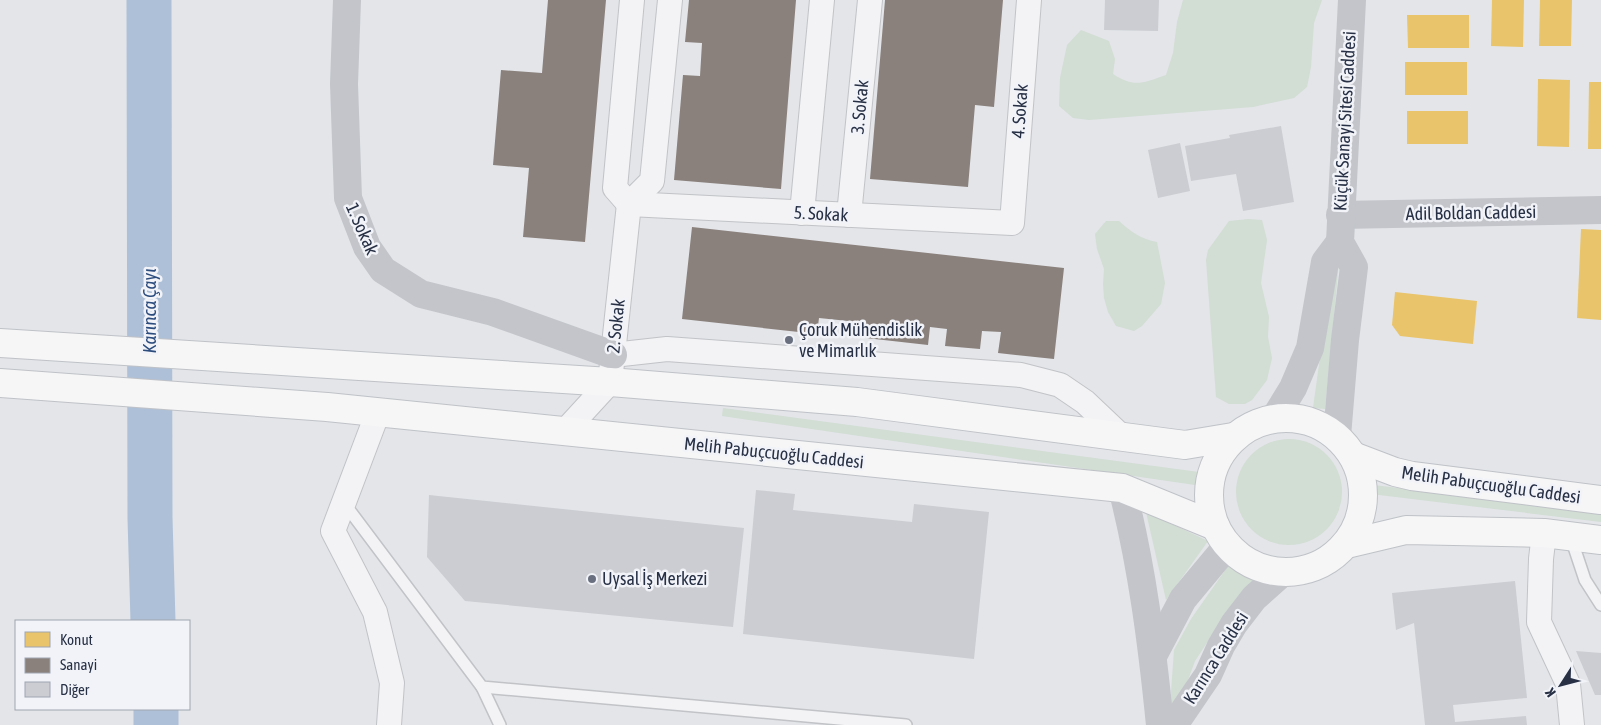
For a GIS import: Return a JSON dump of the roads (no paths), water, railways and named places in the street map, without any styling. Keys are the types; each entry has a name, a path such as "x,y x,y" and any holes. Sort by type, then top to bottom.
{"main road":[{"path":"0,343 610,382 857,402 1186,445 1233,437"},
{"name":"Melih Pabuçcuoğlu Caddesi","path":"0,383 327,407 1122,488 1221,536"},
{"path":"1290,417 1315,423 1345,446 1362,480 1363,506 1355,530 1347,544 1335,556 1319,565 1302,571 1282,573 1246,561 1221,536 1209,498 1212,472 1223,450 1233,437 1248,427 1264,420 1274,419 1290,417"},
{"name":"Melih Pabuçcuoğlu Caddesi","path":"1345,446 1395,472 1412,476 1601,500"},
{"path":"1347,544 1406,530 1558,535 1601,540"}],"street":[{"name":"1. Sokak","path":"347,0 344,84 348,198 367,247 383,270 421,294 493,312 613,355"},
{"path":"632,0 615,188 629,204 652,181 670,0"},
{"path":"802,213 822,0"},
{"name":"3. Sokak","path":"849,215 870,0"},
{"name":"4. Sokak","path":"1012,223 1029,0"},
{"name":"Küçük Sanayi Sitesi Caddesi","path":"1340,242 1352,0"},
{"name":"2. Sokak","path":"610,382 629,204"},
{"name":"5. Sokak","path":"629,204 1012,223"},
{"name":"Adil Boldan Caddesi","path":"1340,215 1601,210"},
{"path":"1274,419 1293,388 1310,348 1325,262 1340,242 1354,266 1345,340 1345,446"},
{"path":"613,355 676,349 1021,375 1060,385 1085,402 1122,436"},
{"path":"565,431 610,382"},
{"path":"378,412 333,531 375,612 392,683 389,725"},
{"name":"Karınca Caddesi","path":"1122,488 1141,572 1153,656 1160,725"},
{"path":"1558,535 1540,559 1539,622 1568,684 1572,725"},
{"path":"1153,656 1183,599 1221,536"},
{"name":"Karınca Caddesi","path":"1174,725 1208,675 1221,646 1234,624 1254,598 1282,573"}],"lane":[{"path":"344,503 482,687 500,725"},
{"path":"1558,535 1601,604"},
{"path":"482,687 906,725"}],"waterway":[{"name":"Karınca Çayı","path":"149,0 150,518 153,620"},
{"name":"Karınca Çayı","path":"156,710 156,725"}],"place":[{"name":"Çoruk Mühendislik ve Mimarlık","path":"789,340"},
{"name":"Uysal İş Merkezi","path":"592,579"}]}
